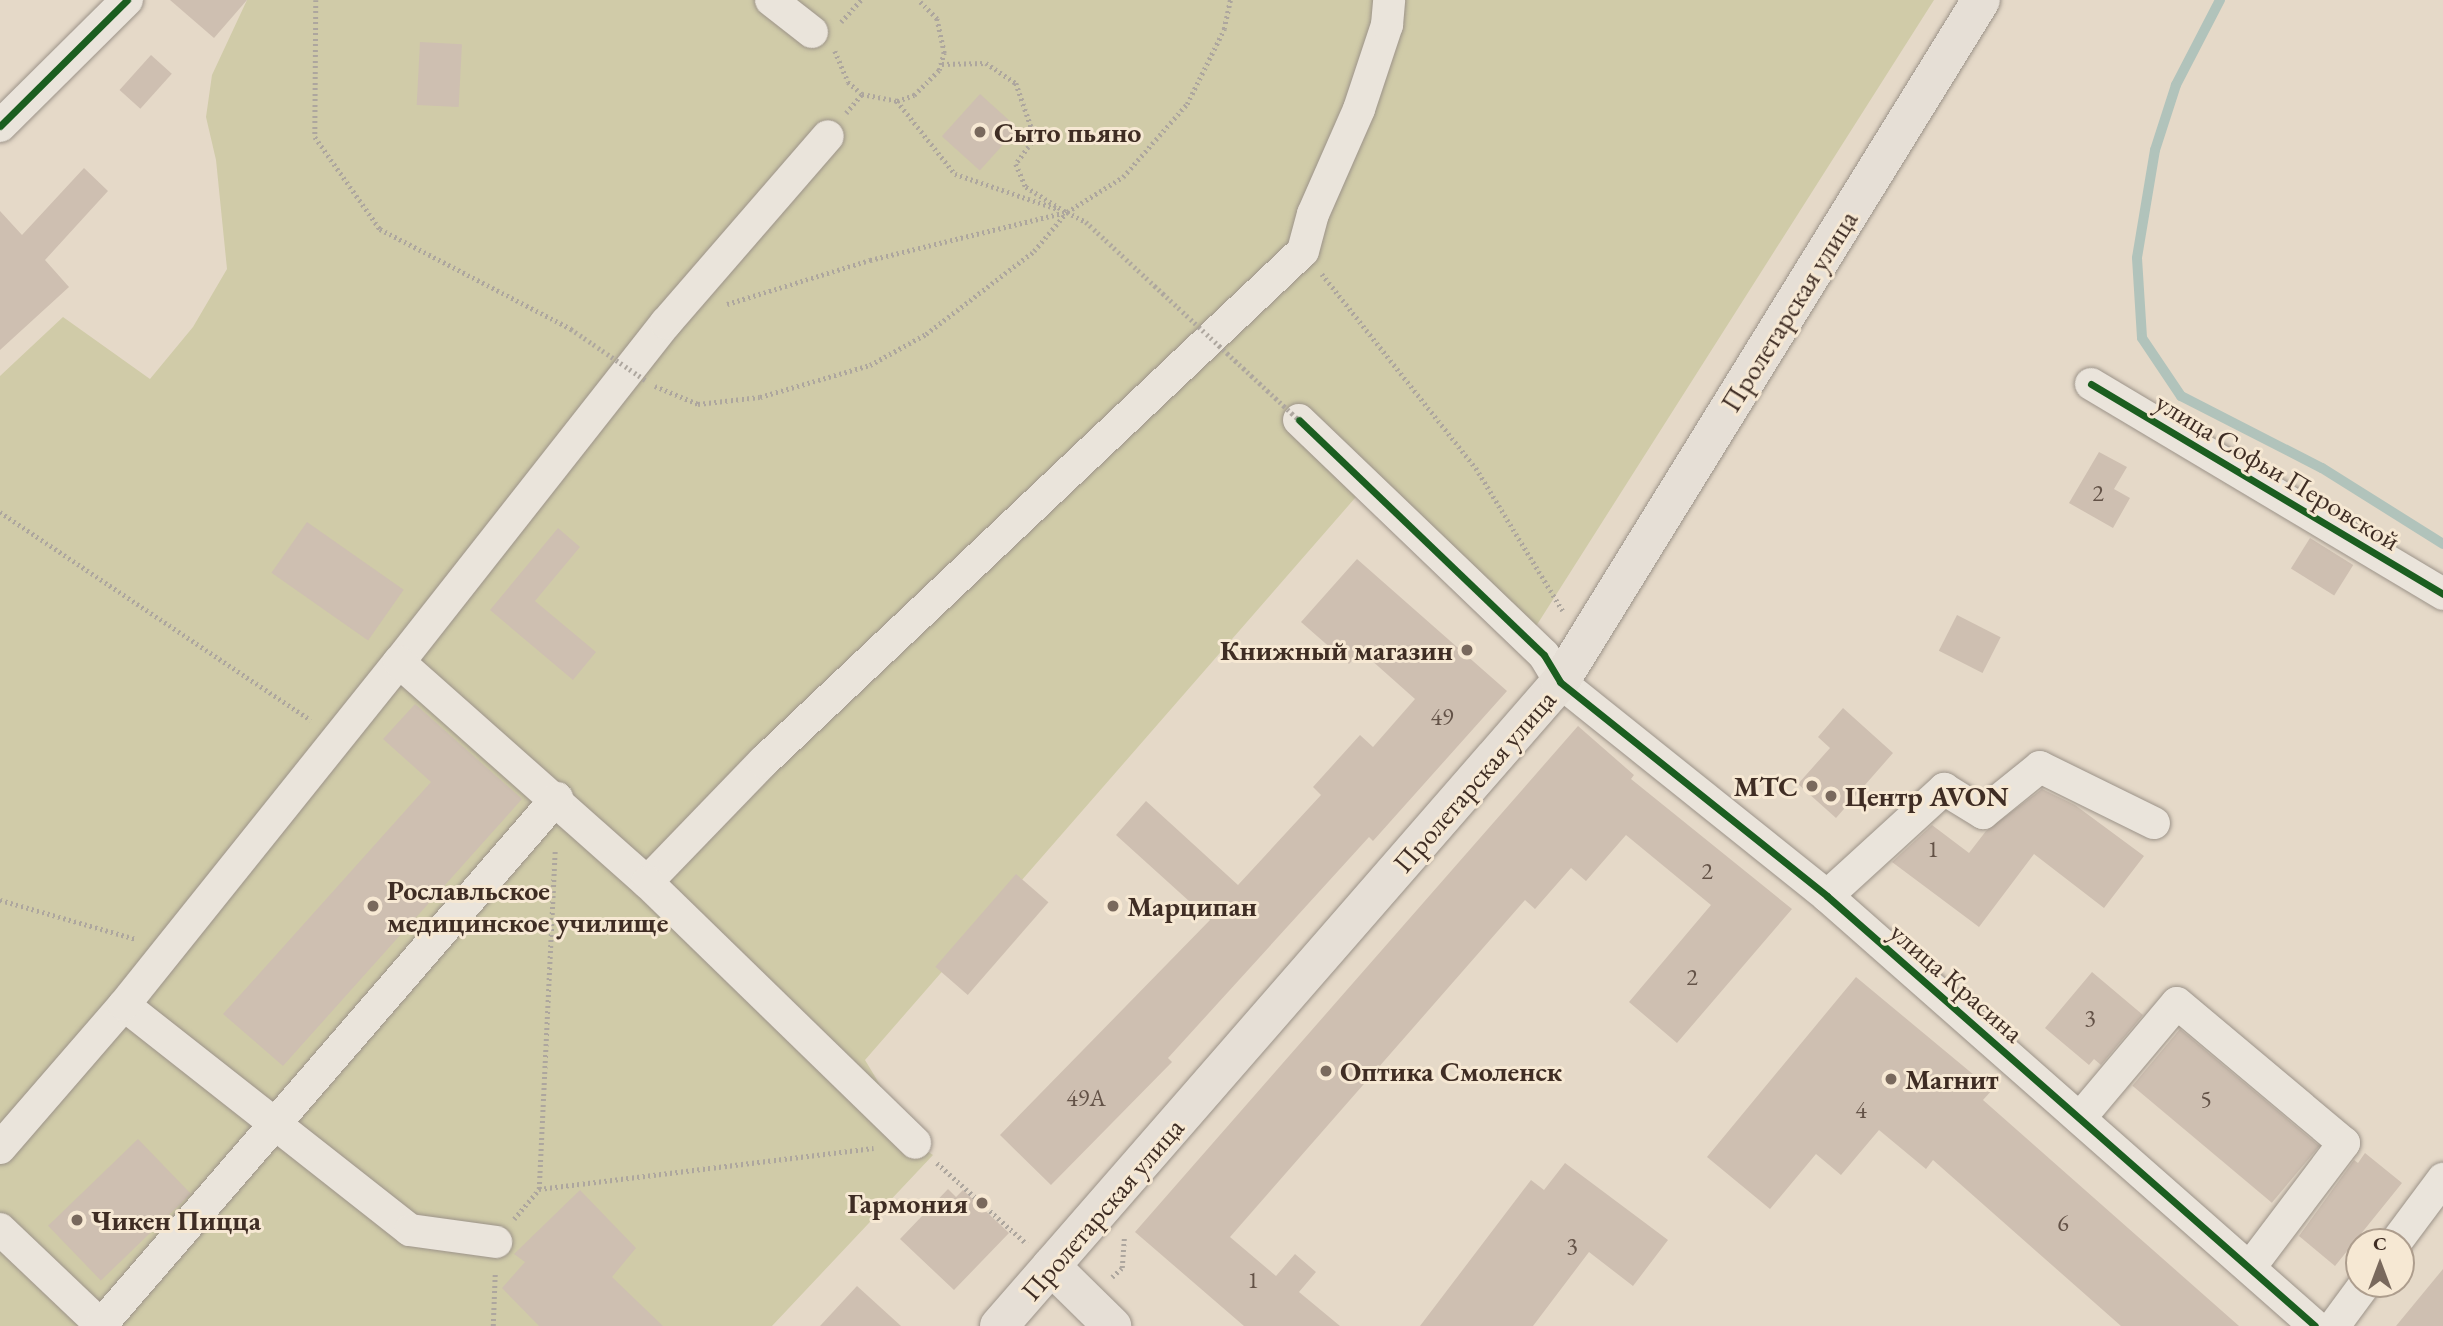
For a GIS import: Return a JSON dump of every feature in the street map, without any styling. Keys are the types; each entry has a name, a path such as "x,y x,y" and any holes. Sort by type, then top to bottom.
{"main road":[{"name":"Пролетарская улица","path":"999,1326 1560,682 1981,0"},
{"path":"1051,1266 1112,1326"}],"street":[{"path":"0,126 127,0"},
{"path":"771,0 828,35"},
{"path":"647,882 763,762 1303,251 1313,214 1367,85 1387,25 1389,0"},
{"path":"0,1148 124,1005 666,323 828,136"},
{"name":"улица Софьи Перовской","path":"2091,384 2443,594"},
{"name":"улица Красина","path":"1299,421 1544,655 1560,682 1827,896 2251,1266 2315,1326"},
{"path":"399,662 557,798 915,1143"},
{"path":"1827,896 1944,789 1983,813 2039,767 2154,823"},
{"path":"0,1229 101,1326 277,1126 557,798"},
{"path":"2080,1118 2177,1003 2344,1143 2251,1266"},
{"path":"124,1005 410,1230 496,1242"},
{"path":"2406,1228 2443,1179"},
{"path":"2334,1326 2355,1298"}],"path":[{"path":"316,0 314,137 380,229 571,330 672,396 698,404 760,397 870,365 947,318 1034,251 1067,212 1123,177 1187,104 1224,29 1230,0"},
{"path":"861,0 828,35 839,67 848,82 862,94 897,101 929,85 941,64 943,35 927,2 918,0"},
{"path":"941,64 986,62 1016,83 1035,138 1016,164 1026,187 1086,222 1299,421"},
{"path":"897,101 955,174 1067,212"},
{"path":"717,307 870,260 1067,212"},
{"path":"1303,251 1476,468 1567,617"},
{"path":"0,512 338,738"},
{"path":"493,1326 496,1242 539,1189 557,798"},
{"path":"0,900 167,948"},
{"path":"539,1189 915,1143 1051,1266"}],"shaded area":[{"path":"247,0 1934,0 1533,631 1362,490 865,1060 915,1143 933,1155 772,1326 0,1326 0,376 63,317 150,379 193,327 227,269 216,160 206,117 212,75"}],"building":[{"path":"170,0 247,0 214,38"},
{"path":"420,42 462,44 459,107 417,105"},
{"path":"151,55 172,74 140,109 120,90"},
{"name":"Сыто пьяно","path":"980,94 1018,128 980,170 942,136"},
{"path":"84,168 108,191 45,260 69,287 0,350 0,211 22,235"},
{"path":"2099,452 2127,467 2114,489 2130,498 2113,528 2069,503"},
{"path":"307,522 404,590 368,640 271,573"},
{"path":"558,528 580,547 535,601 596,652 573,680 490,610"},
{"path":"2310,538 2353,565 2334,596 2291,569"},
{"path":"1357,559 1507,691 1373,841 1369,837 1168,1058 1172,1062 1051,1185 1000,1135 1210,920 1116,835 1146,801 1238,885 1321,795 1313,787 1360,735 1373,747 1415,699 1361,651 1349,664 1301,622"},
{"path":"1957,615 2001,637 1982,673 1939,651"},
{"name":"Рославльское медицинское училище","path":"415,704 522,799 283,1066 223,1014 431,782 383,739"},
{"path":"1843,708 1893,753 1836,818 1798,784 1830,748 1818,737"},
{"name":"Оптика Смоленск","path":"1578,726 1634,775 1631,779 1792,909 1677,1043 1629,1002 1711,905 1626,835 1586,881 1571,868 1535,909 1525,900 1230,1237 1276,1276 1295,1254 1316,1272 1299,1292 1340,1326 1244,1326 1135,1232"},
{"path":"2042,789 2075,805 2144,856 2104,908 2034,854 1979,927 1892,862 1932,825 1969,853 1986,831"},
{"path":"1016,874 1048,902 968,995 935,967"},
{"path":"2092,972 2143,1015 2101,1065 2094,1059 2089,1065 2045,1028"},
{"path":"1856,977 1992,1090 1983,1100 2239,1326 2121,1326 1933,1160 1926,1169 1879,1130 1841,1175 1816,1154 1770,1209 1707,1157"},
{"path":"2180,1029 2319,1146 2272,1203 2132,1086"},
{"path":"138,1139 191,1194 101,1281 48,1226"},
{"path":"2365,1153 2402,1183 2366,1228 2345,1228 2345,1254 2335,1266 2299,1236 2354,1160 2358,1163"},
{"path":"1565,1163 1668,1240 1633,1286 1589,1252 1533,1326 1420,1326 1531,1180 1544,1190"},
{"path":"948,1189 956,1197 963,1190 1009,1233 954,1290 900,1239"},
{"path":"580,1190 636,1248 612,1277 663,1326 539,1326 502,1288 525,1262 514,1254"},
{"path":"2443,1269 2443,1326 2396,1326"},
{"path":"857,1286 901,1326 820,1326"}],"waterway":[{"path":"2220,0 2176,85 2155,150 2137,258 2142,338 2181,396 2322,468 2443,544"}],"cycle path":[{"path":"0,126 127,0"},
{"path":"2091,384 2443,594"},
{"path":"1299,420 1544,655 1560,682 1827,896 2315,1326"}],"place":[{"name":"Сыто пьяно","path":"980,132"},
{"name":"Книжный магазин","path":"1467,650"},
{"name":"МТС","path":"1812,786"},
{"name":"Центр AVON","path":"1831,796"},
{"name":"Рославльское медицинское училище","path":"373,906"},
{"name":"Марципан","path":"1113,906"},
{"name":"Оптика Смоленск","path":"1326,1071"},
{"name":"Магнит","path":"1891,1079"},
{"name":"Гармония","path":"982,1203"},
{"name":"Чикен Пицца","path":"77,1220"}]}
